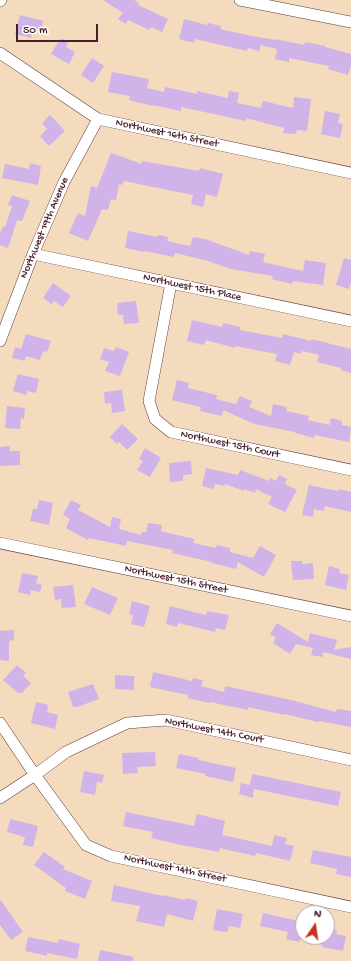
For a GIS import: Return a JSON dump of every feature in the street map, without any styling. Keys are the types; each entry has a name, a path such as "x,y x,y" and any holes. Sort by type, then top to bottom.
{"street":[{"path":"240,0 269,3 351,22"},
{"name":"Northwest 16th Street","path":"0,53 98,119 351,173"},
{"name":"Northwest 19th Avenue","path":"0,341 33,254 64,182 98,119"},
{"name":"Northwest 15th Place","path":"33,254 351,321"},
{"name":"Northwest 15th Court","path":"171,284 149,401 155,419 171,432 351,470"},
{"name":"Northwest 15th Street","path":"0,543 351,616"},
{"name":"Northwest 14th Court","path":"0,798 66,752 127,723 166,720 351,760"},
{"path":"0,723 35,775"},
{"name":"Northwest 14th Street","path":"35,775 86,845 111,856 351,906"}],"building":[{"path":"103,0 134,0 139,3 138,5 168,19 162,32 151,27 149,30 128,20 126,24 118,19 123,13"},
{"path":"20,15 43,21 42,30 33,28 31,38 15,34"},
{"path":"184,19 207,25 208,23 221,26 220,29 242,34 304,45 305,42 351,54 351,65 348,75 328,69 329,66 289,58 289,62 275,59 277,49 261,45 259,51 248,48 247,51 195,39 194,43 179,39"},
{"path":"60,39 68,42 66,47 75,52 69,64 51,54"},
{"path":"92,58 104,66 93,83 81,75"},
{"path":"112,72 149,79 147,88 164,92 165,87 197,94 197,91 228,98 229,91 239,93 237,103 261,108 263,101 293,108 294,97 311,99 307,131 297,130 296,134 283,133 284,128 246,118 246,121 181,107 181,111 129,100 130,96 108,92"},
{"path":"325,111 340,114 338,123 343,124 340,138 321,134"},
{"path":"50,115 65,131 49,146 40,136 47,129 42,123"},
{"path":"111,153 142,164 142,161 199,171 200,168 223,174 217,197 206,194 203,207 191,204 193,195 124,181 122,185 119,184 116,200 111,199 108,210 102,209 88,241 69,233 78,213 85,216 91,186 97,188"},
{"path":"30,163 41,166 38,185 2,178 5,164 29,169"},
{"path":"12,195 30,201 22,221 17,220 8,248 0,245 0,234 3,226 5,227 12,206 8,205"},
{"path":"128,231 157,237 158,235 168,237 167,241 190,246 193,237 205,239 249,255 250,251 265,254 263,262 303,271 305,260 326,263 323,285 293,281 292,284 272,279 273,276 231,269 208,261 175,253 174,257 125,248"},
{"path":"344,258 351,260 351,282 349,289 336,285"},
{"path":"53,283 71,296 63,307 54,301 52,304 43,298"},
{"path":"136,301 139,323 124,324 123,315 118,315 117,303"},
{"path":"192,320 222,327 223,323 240,327 240,330 282,338 283,334 311,341 311,339 351,349 351,373 341,370 341,368 317,362 319,355 302,351 301,354 294,352 290,365 275,361 277,354 235,346 235,348 206,340 204,345 187,341"},
{"path":"26,334 51,341 47,352 43,351 40,360 26,356 25,361 12,358 15,347 21,349"},
{"path":"116,347 129,352 120,376 105,371 109,362 100,359 104,348 114,351"},
{"path":"18,374 39,379 36,393 27,391 27,395 13,391"},
{"path":"177,380 189,383 188,388 217,395 216,399 236,404 240,396 252,401 249,407 271,416 273,404 287,407 286,411 309,416 308,420 330,425 331,418 342,421 342,425 351,427 349,442 315,435 314,438 295,432 254,424 223,410 222,416 200,411 201,407 172,400"},
{"path":"122,390 125,411 112,413 111,403 105,404 104,392"},
{"path":"7,406 25,408 24,419 21,418 20,429 5,428"},
{"path":"122,424 138,439 127,450 119,442 117,444 110,437"},
{"path":"10,446 10,451 20,451 20,465 0,466 0,447"},
{"path":"145,448 161,458 150,477 137,470 143,461 139,459"},
{"path":"191,461 192,474 183,475 183,481 170,482 169,463"},
{"path":"206,468 238,475 240,470 269,481 270,478 276,481 279,475 287,479 285,484 297,490 285,512 268,504 272,497 256,489 255,493 245,489 244,491 225,484 225,486 215,484 214,489 202,486"},
{"path":"309,485 351,492 351,512 325,506 324,511 314,509 313,517 302,515"},
{"path":"39,500 53,503 49,525 30,521 33,509 37,509"},
{"path":"71,500 81,505 78,510 110,527 112,517 121,519 119,529 141,535 142,532 146,532 148,523 162,525 161,531 194,539 193,543 216,548 217,545 230,548 230,552 253,558 260,546 276,555 264,577 238,562 236,569 172,553 173,550 127,541 126,546 89,538 88,540 66,528 70,519 63,515"},
{"path":"291,561 302,561 302,564 313,563 314,579 293,580"},
{"path":"329,566 340,569 339,573 349,575 346,590 325,585"},
{"path":"22,573 38,576 36,583 42,585 40,592 31,590 30,595 18,592"},
{"path":"73,585 76,607 62,608 61,599 55,600 53,587"},
{"path":"92,587 118,598 110,615 84,604"},
{"path":"132,601 150,606 144,627 131,624 133,615 129,614"},
{"path":"170,606 206,615 207,611 229,615 225,630 216,628 215,632 178,623 177,627 166,624"},
{"path":"277,623 308,642 310,633 337,640 334,650 351,647 351,659 323,652 322,657 311,655 313,648 296,644 290,654 273,643 276,638 270,634"},
{"path":"14,630 14,640 9,641 9,661 0,660 0,631"},
{"path":"17,665 26,673 23,676 31,683 22,693 18,693 3,680"},
{"path":"153,672 192,681 193,678 203,680 201,686 224,692 225,686 291,700 336,712 337,709 351,711 351,727 318,722 248,707 248,710 188,698 188,695 150,687"},
{"path":"115,675 134,676 134,690 115,689"},
{"path":"93,684 99,699 73,707 68,692"},
{"path":"36,702 48,705 47,712 58,715 55,729 31,723"},
{"path":"155,752 156,766 137,767 138,773 123,774 122,753"},
{"path":"179,754 199,758 198,760 236,768 233,782 205,776 206,774 176,768"},
{"path":"84,771 104,775 102,783 97,782 95,795 80,792"},
{"path":"252,774 341,792 338,806 254,789 253,798 239,794 241,783 250,785"},
{"path":"126,812 194,826 197,814 225,821 222,835 272,846 274,835 287,838 285,844 294,846 290,861 256,853 255,856 220,848 219,852 181,845 151,838 153,832 123,826"},
{"path":"10,819 38,826 33,847 23,845 25,837 7,832"},
{"path":"313,850 351,857 351,877 336,874 337,869 310,863"},
{"path":"44,852 65,867 63,869 92,881 85,899 65,891 66,888 34,865"},
{"path":"114,885 163,896 198,901 193,921 167,914 164,927 136,921 140,906 111,901"},
{"path":"0,899 23,932 11,940 0,925"},
{"path":"217,909 243,914 240,928 229,926 227,932 213,930"},
{"path":"263,913 295,920 295,941 286,939 288,932 260,926"},
{"path":"335,930 337,930 336,934 346,936 343,951 322,947 322,945 335,945"},
{"path":"28,937 58,943 59,939 80,944 77,959 47,953 47,956 25,951"},
{"path":"100,950 134,957 133,961 98,961"}]}
